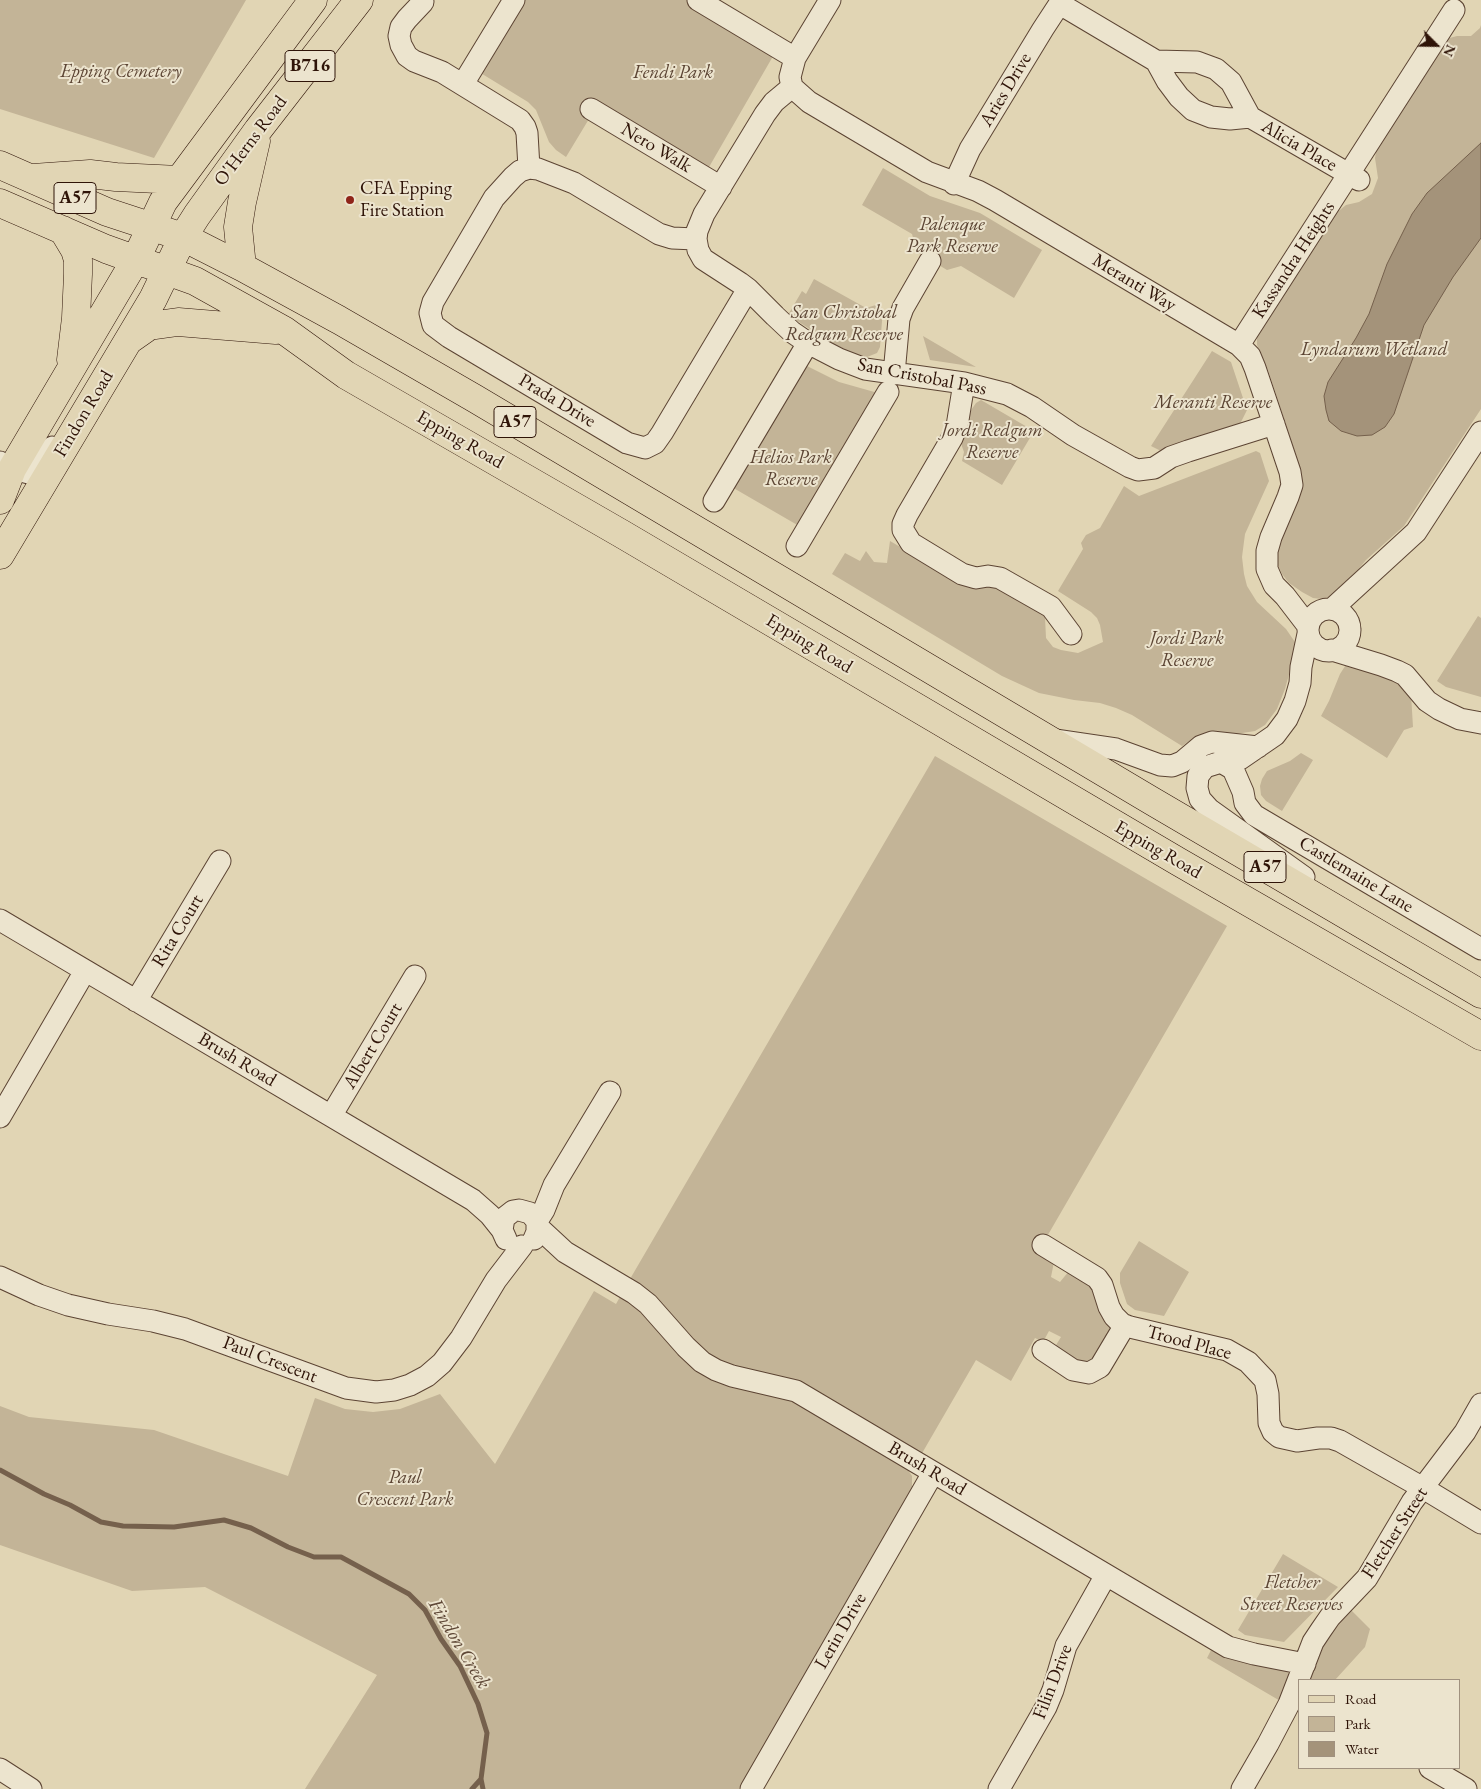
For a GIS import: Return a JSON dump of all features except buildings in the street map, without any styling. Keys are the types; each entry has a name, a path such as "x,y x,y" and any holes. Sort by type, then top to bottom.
{"main road":[{"name":"O'Herns Road","path":"151,226 163,202 313,0"},
{"name":"O'Herns Road","path":"167,272 183,237 197,215 258,130 359,0"},
{"path":"242,267 238,226 258,130"},
{"name":"A57","path":"0,165 106,212 151,226"},
{"path":"28,178 90,174 179,180"},
{"name":"A57","path":"0,203 106,249 136,259"},
{"name":"Epping Road","path":"151,226 183,237 210,250 339,320 1481,994"},
{"name":"Findon Road","path":"0,500 6,466 70,369 136,259 151,226"},
{"path":"64,230 75,250 78,274 76,318 70,369"},
{"name":"Epping Road","path":"136,259 207,288 285,331 346,375 1179,862 1481,1036"},
{"name":"Findon Road","path":"0,555 153,300 167,272"},
{"path":"127,341 149,326 178,322 285,331"}],"street":[{"path":"463,84 514,0"},
{"path":"698,0 795,58"},
{"path":"424,1 412,26 412,42 423,56 442,72 520,120 527,134 529,162 539,157 550,162 574,183 659,234 672,238 696,239 700,223 765,114 774,102 792,87 790,77 795,58 830,0"},
{"name":"Alicia Place","path":"1061,2 1156,61 1178,97 1193,110 1211,117 1230,119 1250,117"},
{"name":"Aries Drive","path":"954,184 970,150 1061,2"},
{"name":"Kassandra Heights","path":"1239,345 1354,177 1452,8"},
{"name":"Alicia Place","path":"1156,61 1197,62 1216,69 1231,82 1250,117 1354,177"},
{"name":"Meranti Way","path":"792,87 809,102 918,167 954,184 978,191 995,200 1239,345 1250,356 1290,472 1292,485 1271,537 1267,551 1267,569 1274,585 1285,596 1308,630"},
{"name":"Nero Walk","path":"591,109 721,187"},
{"name":"Prada Drive","path":"529,162 515,159 501,177 494,198 433,302 430,313 433,325 449,337 634,446 645,448 655,443 748,290"},
{"name":"San Cristobal Pass","path":"696,239 698,250 703,259 732,277 792,332 808,343 891,383 964,383 1006,394 1020,400 1074,435 1138,470 1154,468 1180,454 1274,424"},
{"path":"797,546 891,383 899,319 903,308 930,262"},
{"path":"714,501 808,343"},
{"path":"964,383 952,438 907,515 903,524 903,530 912,542 962,574 976,578 988,576 1000,578 1051,607 1071,634"},
{"path":"6,466 28,473 36,470 71,421 89,406"},
{"path":"1391,941 1209,809 1200,799 1196,788 1198,776 1205,767 1240,759 1275,735 1287,719 1295,701 1300,683 1308,630 1314,616 1328,610 1416,532 1481,432"},
{"path":"1300,683 1307,669 1329,651 1343,645 1349,626 1350,612 1366,578"},
{"path":"1285,596 1342,614 1356,642 1368,656 1381,665"},
{"path":"1308,630 1315,645 1329,651 1381,665 1405,675 1427,701 1439,709 1460,719 1481,723"},
{"path":"1050,739 1116,749 1160,764 1172,766 1182,762 1201,746 1212,742 1258,747"},
{"path":"1243,792 1250,764 1258,747"},
{"name":"Castlemaine Lane","path":"1221,762 1233,769 1243,792 1245,803 1254,814 1481,949"},
{"name":"Rita Court","path":"136,1001 220,861"},
{"name":"Brush Road","path":"0,920 473,1200 490,1215 511,1244 527,1226"},
{"path":"0,1117 85,971"},
{"name":"Albert Court","path":"331,1116 415,976"},
{"name":"Paul Crescent","path":"0,1277 39,1295 68,1305 185,1329 346,1388 376,1392 394,1390 410,1385 427,1376 442,1363 462,1338 527,1226 547,1204 554,1185 610,1092"},
{"name":"Brush Road","path":"473,1200 494,1207 527,1226 565,1252 634,1293 648,1304 686,1347 702,1362 716,1370 732,1376 796,1391 1228,1647 1305,1664"},
{"name":"Paul Crescent","path":"496,1280 500,1265 503,1233"},
{"name":"Trood Place","path":"1043,1245 1097,1278 1102,1285 1114,1316 1124,1325 1226,1350 1237,1355 1257,1370 1265,1380 1268,1394 1269,1423 1273,1432 1279,1437 1297,1441 1318,1438 1331,1438 1340,1441 1423,1488"},
{"path":"1043,1350 1073,1370 1089,1373 1100,1367 1124,1325"},
{"name":"Fletcher Street","path":"1301,1679 1313,1642 1330,1617 1368,1578 1412,1502 1465,1432 1481,1404"},
{"name":"Lerin Drive","path":"751,1789 933,1472"},
{"path":"1423,1488 1481,1523"},
{"name":"Filin Drive","path":"999,1789 1046,1707 1066,1646 1106,1575"},
{"name":"Fletcher Street","path":"1242,1789 1298,1689"},
{"path":"0,1769 31,1789"},
{"path":"1432,1769 1466,1789"}],"green space":[{"name":"Epping Cemetery","path":"0,0 246,0 154,158 0,109"},
{"name":"Fendi Park","path":"522,0 691,0 776,51 705,174 595,109 566,157 549,142 536,110 528,102 479,72"},
{"name":"Lyndarum Wetland","path":"1481,25 1481,409 1404,526 1366,560 1341,591 1330,597 1313,598 1289,583 1277,563 1276,552 1302,484 1298,461 1268,370 1257,345 1257,337 1259,331 1335,214 1346,205 1359,202 1372,194 1378,178 1375,158 1377,146 1446,39 1457,36 1471,36"},
{"name":"Palenque Park Reserve","path":"883,168 930,196 980,213 1042,250 1014,298 961,266 947,270 917,252 912,234 862,205"},
{"name":"San Christobal Redgum Reserve","path":"814,279 866,308 876,305 884,310 880,347 877,353 867,357 853,353 833,344 788,315 802,291 806,294"},
{"path":"923,336 976,367 930,360"},
{"name":"Meranti Reserve","path":"1212,351 1231,362 1247,410 1240,424 1161,451 1151,446"},
{"name":"Helios Park Reserve","path":"803,364 839,382 885,395 806,530 730,486"},
{"name":"Jordi Redgum Reserve","path":"981,400 1034,431 1002,485 962,461 964,452 960,441 967,416 976,403"},
{"name":"Jordi Park Reserve","path":"1256,451 1260,453 1269,481 1245,534 1242,557 1244,574 1247,586 1257,602 1286,629 1297,645 1285,689 1277,709 1265,725 1255,731 1236,734 1217,732 1195,737 1182,746 1132,715 1116,708 1100,703 1039,693 1002,676 832,574 845,553 860,561 866,551 874,562 887,563 890,541 957,580 989,584 1037,609 1045,617 1046,638 1053,647 1078,653 1103,642 1100,625 1097,618 1091,612 1058,591 1083,549 1081,543 1086,535 1100,528 1124,486 1139,496"},
{"path":"1478,616 1481,618 1481,697 1446,687 1437,681"},
{"path":"1349,660 1391,675 1411,694 1413,727 1404,730 1387,758 1321,716 1340,674"},
{"path":"1301,753 1313,760 1282,811 1266,801 1261,795 1260,786 1262,779 1267,771 1290,761"},
{"path":"935,756 1227,926 1038,1252 1054,1262 1051,1277 1060,1282 1069,1271 1091,1283 1111,1326 1111,1333 1087,1366 1053,1350 1061,1337 1049,1331 1043,1342 1035,1338 1011,1381 976,1360 921,1455 709,1356 630,1279"},
{"path":"1139,1241 1189,1272 1164,1316 1135,1310 1127,1304 1120,1283 1120,1273"},
{"name":"Paul Crescent Park","path":"594,1291 616,1304 621,1295 642,1310 677,1351 792,1399 906,1467 912,1476 912,1488 909,1496 739,1789 305,1789 377,1675 205,1587 132,1591 0,1545 0,1406 29,1417 154,1430 288,1476 315,1398 345,1409 373,1412 400,1409 440,1394 495,1464"},
{"name":"Fletcher Street Reserves","path":"1283,1554 1338,1587 1284,1642 1245,1635 1238,1630"},
{"name":"Fletcher Street Reserves","path":"1349,1608 1370,1629 1365,1647 1336,1679 1310,1679 1319,1645"},
{"name":"Fletcher Street Reserves","path":"1212,1648 1286,1668 1290,1677 1282,1702 1207,1658"}],"water":[{"path":"1481,143 1481,238 1453,277 1424,325 1394,414 1385,427 1372,435 1357,436 1341,431 1329,421 1326,410 1324,396 1328,382 1369,314 1387,264 1412,214 1427,193"}],"waterway":[{"name":"Findon Creek","path":"0,1470 101,1522 123,1526 174,1527 224,1520 251,1528 288,1547 314,1557 341,1557 409,1594 425,1610 441,1639 460,1666 478,1704 487,1733 481,1779 483,1789"},
{"path":"472,1789 481,1779"}],"place":[{"name":"CFA Epping Fire Station","path":"350,200"}]}
